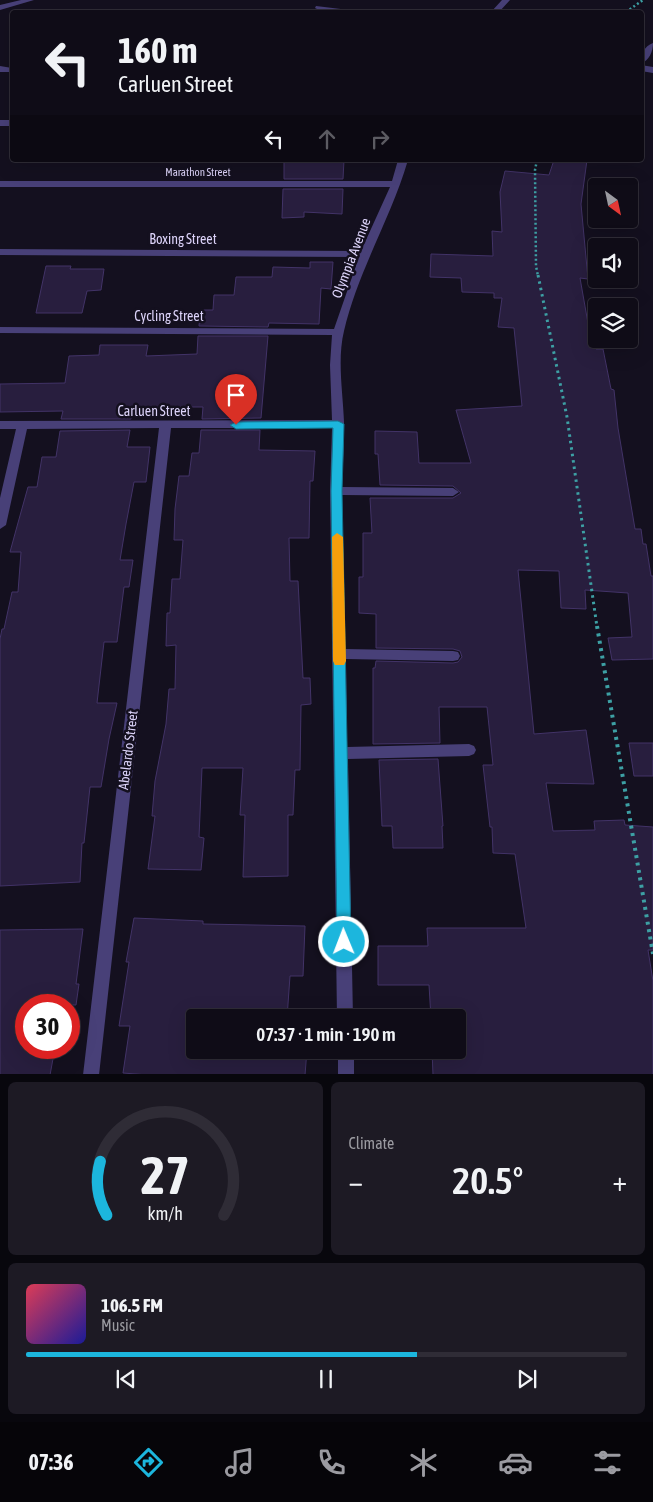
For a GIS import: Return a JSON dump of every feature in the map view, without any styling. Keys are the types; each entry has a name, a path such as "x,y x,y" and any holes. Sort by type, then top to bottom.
{"street":[{"path":"0,8 30,0"},
{"path":"497,10 506,0"},
{"path":"319,8 334,10"},
{"path":"644,57 653,46"},
{"name":"Olympia Avenue","path":"345,1009 336,491 338,424 336,368 338,332 365,254 396,184 402,162"},
{"name":"Marathon Street","path":"0,184 396,184"},
{"name":"Boxing Street","path":"0,252 365,254"},
{"name":"Cycling Street","path":"0,330 338,332"},
{"name":"Carluen Street","path":"0,425 338,424"},
{"path":"0,525 22,426"},
{"name":"Abelardo Street","path":"91,1074 165,426"},
{"path":"336,491 453,492"},
{"path":"339,654 453,656"},
{"path":"341,753 469,750"},
{"path":"346,1059 346,1074"}],"path":[{"path":"629,10 643,0"},
{"path":"537,162 535,170 536,266 567,417 595,615 653,954"}],"building":[{"path":"284,162 344,162 343,179 284,179"},
{"path":"553,162 587,162 581,204 588,279 580,278 588,323 588,348 603,349 611,389 614,390 618,428 635,529 641,529 643,544 646,544 651,576 653,576 653,659 612,660 608,638 632,637 628,593 585,590 586,609 561,608 559,571 518,570 534,734 586,730 594,784 546,783 553,831 595,830 594,821 624,820 625,825 653,827 653,950 648,950 653,981 653,1074 433,1074 432,1059 466,1059 466,1009 430,1009 429,985 378,985 378,946 428,946 427,928 526,928 515,854 493,853 492,827 490,827 483,765 493,765 487,707 439,707 440,743 373,744 373,668 375,668 376,661 453,663 458,662 462,657 460,651 453,649 376,648 376,614 359,613 359,577 363,577 363,533 372,533 370,498 453,498 461,493 453,486 380,485 378,454 375,454 375,431 417,432 419,463 471,463 456,410 522,406 514,328 498,327 502,298 494,298 494,293 462,292 461,278 430,277 431,254 493,256 492,231 502,232 500,192 505,171 549,175"},
{"path":"283,189 343,189 342,214 304,212 304,217 282,218"},
{"path":"310,262 333,262 331,289 321,288 319,324 269,323 268,327 199,326 200,310 213,310 214,295 234,295 236,277 272,277 273,267 310,268"},
{"path":"46,266 71,266 70,269 104,269 101,290 87,291 82,313 36,313"},
{"path":"198,336 268,336 261,418 202,419 203,407 133,407 131,419 61,419 63,411 0,412 0,384 65,383 69,356 99,355 100,345 148,345 146,356 197,354"},
{"path":"130,430 127,447 150,447 146,482 134,482 126,524 120,560 133,560 129,587 124,587 117,642 104,642 97,703 117,703 101,787 90,787 84,843 82,843 80,882 0,886 0,639 12,592 18,592 21,552 10,552 28,487 37,487 42,457 56,457 60,431"},
{"path":"201,430 260,430 259,450 315,451 313,481 310,481 309,538 289,538 290,581 298,581 303,678 310,678 311,704 301,705 300,770 295,770 293,815 288,815 288,876 243,877 245,815 240,815 243,768 202,768 199,837 204,838 201,870 148,869 155,816 152,816 155,781 166,724 169,689 175,689 176,645 166,646 167,613 170,613 172,579 180,579 183,540 174,540 175,509 179,476 189,476 192,453 199,453"},
{"path":"629,743 653,743 653,776 634,776"},
{"path":"438,759 443,848 393,848 392,826 382,826 379,760"},
{"path":"134,918 203,921 203,924 305,926 303,976 290,976 288,1009 186,1009 186,1059 306,1059 305,1074 123,1073 130,1026 119,1026 129,962 126,962"},
{"path":"83,929 76,984 79,984 78,994 15,994 15,1059 53,1059 50,1074 0,1074 0,930"}],"slow traffic":[{"path":"337,537 339,661"}],"route":[{"path":"236,425 338,424 336,491 344,942"}]}
